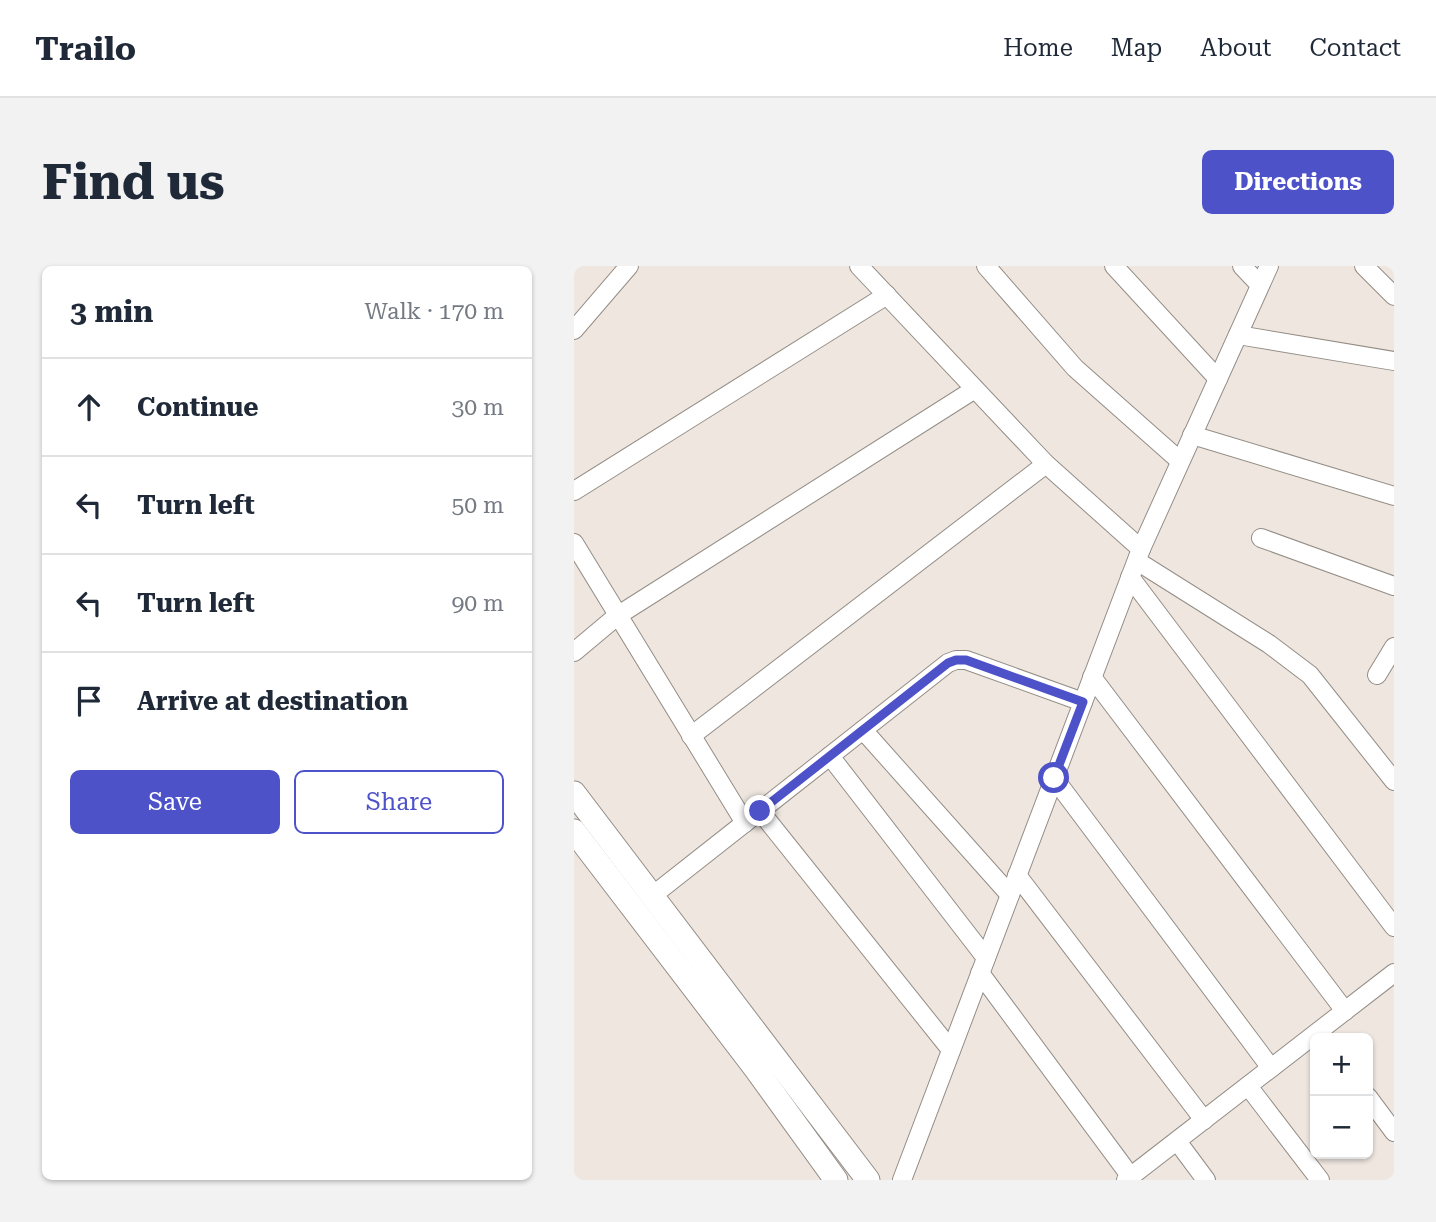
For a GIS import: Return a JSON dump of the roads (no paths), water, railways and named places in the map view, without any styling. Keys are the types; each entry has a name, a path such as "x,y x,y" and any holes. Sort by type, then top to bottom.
{"street":[{"path":"575,328 629,266"},
{"path":"859,266 1136,562 1394,927"},
{"path":"986,266 1075,368 1180,461"},
{"path":"1114,266 1217,379"},
{"path":"1242,266 1261,285"},
{"path":"902,1180 1136,562 1269,266"},
{"path":"1364,266 1394,296"},
{"path":"574,491 887,295"},
{"path":"1238,335 1394,361"},
{"path":"574,652 617,616 975,389"},
{"path":"1192,435 1394,496"},
{"path":"691,736 1046,464"},
{"path":"1261,538 1394,586"},
{"path":"574,543 745,823"},
{"path":"1136,562 1269,644 1310,675 1394,781"},
{"path":"1377,675 1394,647"},
{"path":"652,896 948,663 966,660 1083,702"},
{"path":"1092,677 1345,1011"},
{"path":"863,730 1010,895"},
{"path":"830,756 983,965 1128,1178 1271,1068 1310,1043"},
{"path":"1054,778 1271,1068"},
{"path":"577,804 652,896 868,1180"},
{"path":"760,811 951,1050"},
{"path":"574,831 755,1068 836,1180"},
{"path":"1017,876 1204,1119"},
{"path":"1324,1033 1345,1011 1393,977"},
{"path":"1248,1086 1320,1180"},
{"path":"1373,1104 1394,1132"},
{"path":"1177,1141 1206,1180"}]}
